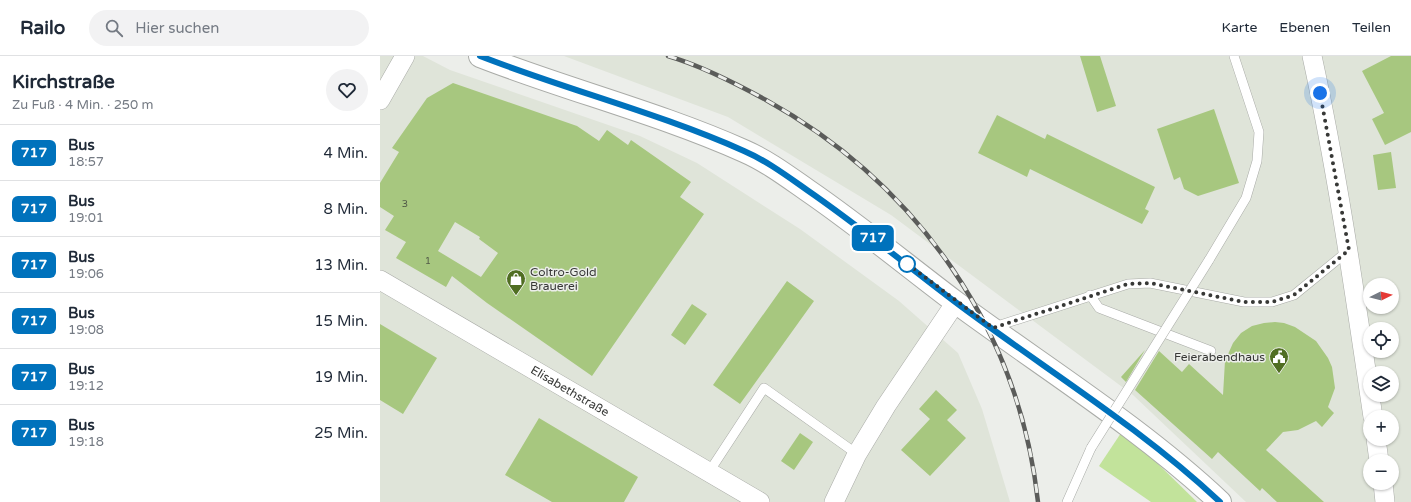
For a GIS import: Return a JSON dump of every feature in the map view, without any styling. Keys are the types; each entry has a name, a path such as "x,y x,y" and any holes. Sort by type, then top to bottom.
{"main road":[{"path":"480,56 531,76 679,126 746,151 770,165 846,217 956,302 1058,374 1189,473 1220,502"}],"street":[{"path":"380,100 406,56"},
{"path":"1312,56 1323,105 1349,250 1372,410"},
{"name":"Elisabethstraße","path":"380,280 760,502"},
{"path":"834,502 857,454 886,406 956,302"},
{"path":"1384,490 1385,502"}],"lane":[{"path":"1067,502 1091,448 1209,260 1246,198 1257,161 1259,132 1234,56"},
{"path":"993,328 1090,295 1128,284 1150,283 1244,302 1272,302 1294,295 1349,250"},
{"path":"1090,295 1099,308 1211,351"},
{"path":"709,472 764,388 857,454"}],"shaded area":[{"path":"380,56 423,56 450,70 640,136 697,163 800,229 899,301 958,353 982,409 1010,502 380,502"},
{"path":"564,56 1411,56 1411,502 1246,502 1133,395 891,215 728,117"}],"green space":[{"path":"1121,433 1152,458 1197,502 1151,502 1099,466"}],"building":[{"path":"1080,56 1100,56 1116,106 1097,112"},
{"path":"1391,56 1411,56 1411,132 1385,145 1372,119 1384,113 1362,71"},
{"path":"453,83 577,126 599,141 607,130 628,145 631,140 691,182 680,197 704,214 592,376 487,303 452,276 446,287 396,258 406,242 385,230 394,216 380,207 380,183 399,152 392,148 427,98","holes":["455,222 480,237 479,239 498,253 481,277 438,251"]},
{"path":"1214,109 1239,183 1198,196 1184,189 1180,177 1174,180 1157,129"},
{"path":"997,115 1045,139 1047,134 1155,187 1145,209 1149,211 1142,224 1030,169 1027,177 978,153"},
{"path":"1391,152 1396,188 1378,190 1373,155"},
{"path":"787,281 814,301 740,404 713,385"},
{"path":"692,304 707,314 685,345 671,335"},
{"path":"1275,322 1284,323 1295,327 1316,341 1328,358 1332,367 1335,388 1328,407 1334,413 1322,427 1316,421 1298,430 1283,432 1266,450 1324,502 1277,502 1262,488 1260,491 1218,452 1212,459 1135,390 1159,351 1182,372 1189,364 1223,395 1225,361 1233,343 1241,333 1252,326"},
{"path":"380,324 437,358 403,414 380,400"},
{"path":"1145,350 1126,382 1121,377"},
{"path":"936,390 957,410 947,420 966,438 930,476 901,450 930,419 919,409"},
{"path":"539,418 638,477 624,502 552,502 505,475"},
{"path":"800,433 813,442 794,470 781,461"}],"railway":[{"path":"668,56 718,75 766,100 820,134 870,174 913,218 952,268 983,321 1009,378 1027,439 1038,502"}],"bus line":[{"name":"717","path":"480,56 531,76 679,126 746,151 770,165 846,217 956,302 1058,374 1189,473 1220,502"}],"place":[{"name":"Coltro-Gold Brauerei","path":"516,296"},
{"name":"Feierabendhaus","path":"1279,374"}],"route":[{"path":"907,264 902,260 956,302 993,328 1090,295 1128,284 1150,283 1244,302 1272,302 1294,295 1349,250 1320,93"}]}
